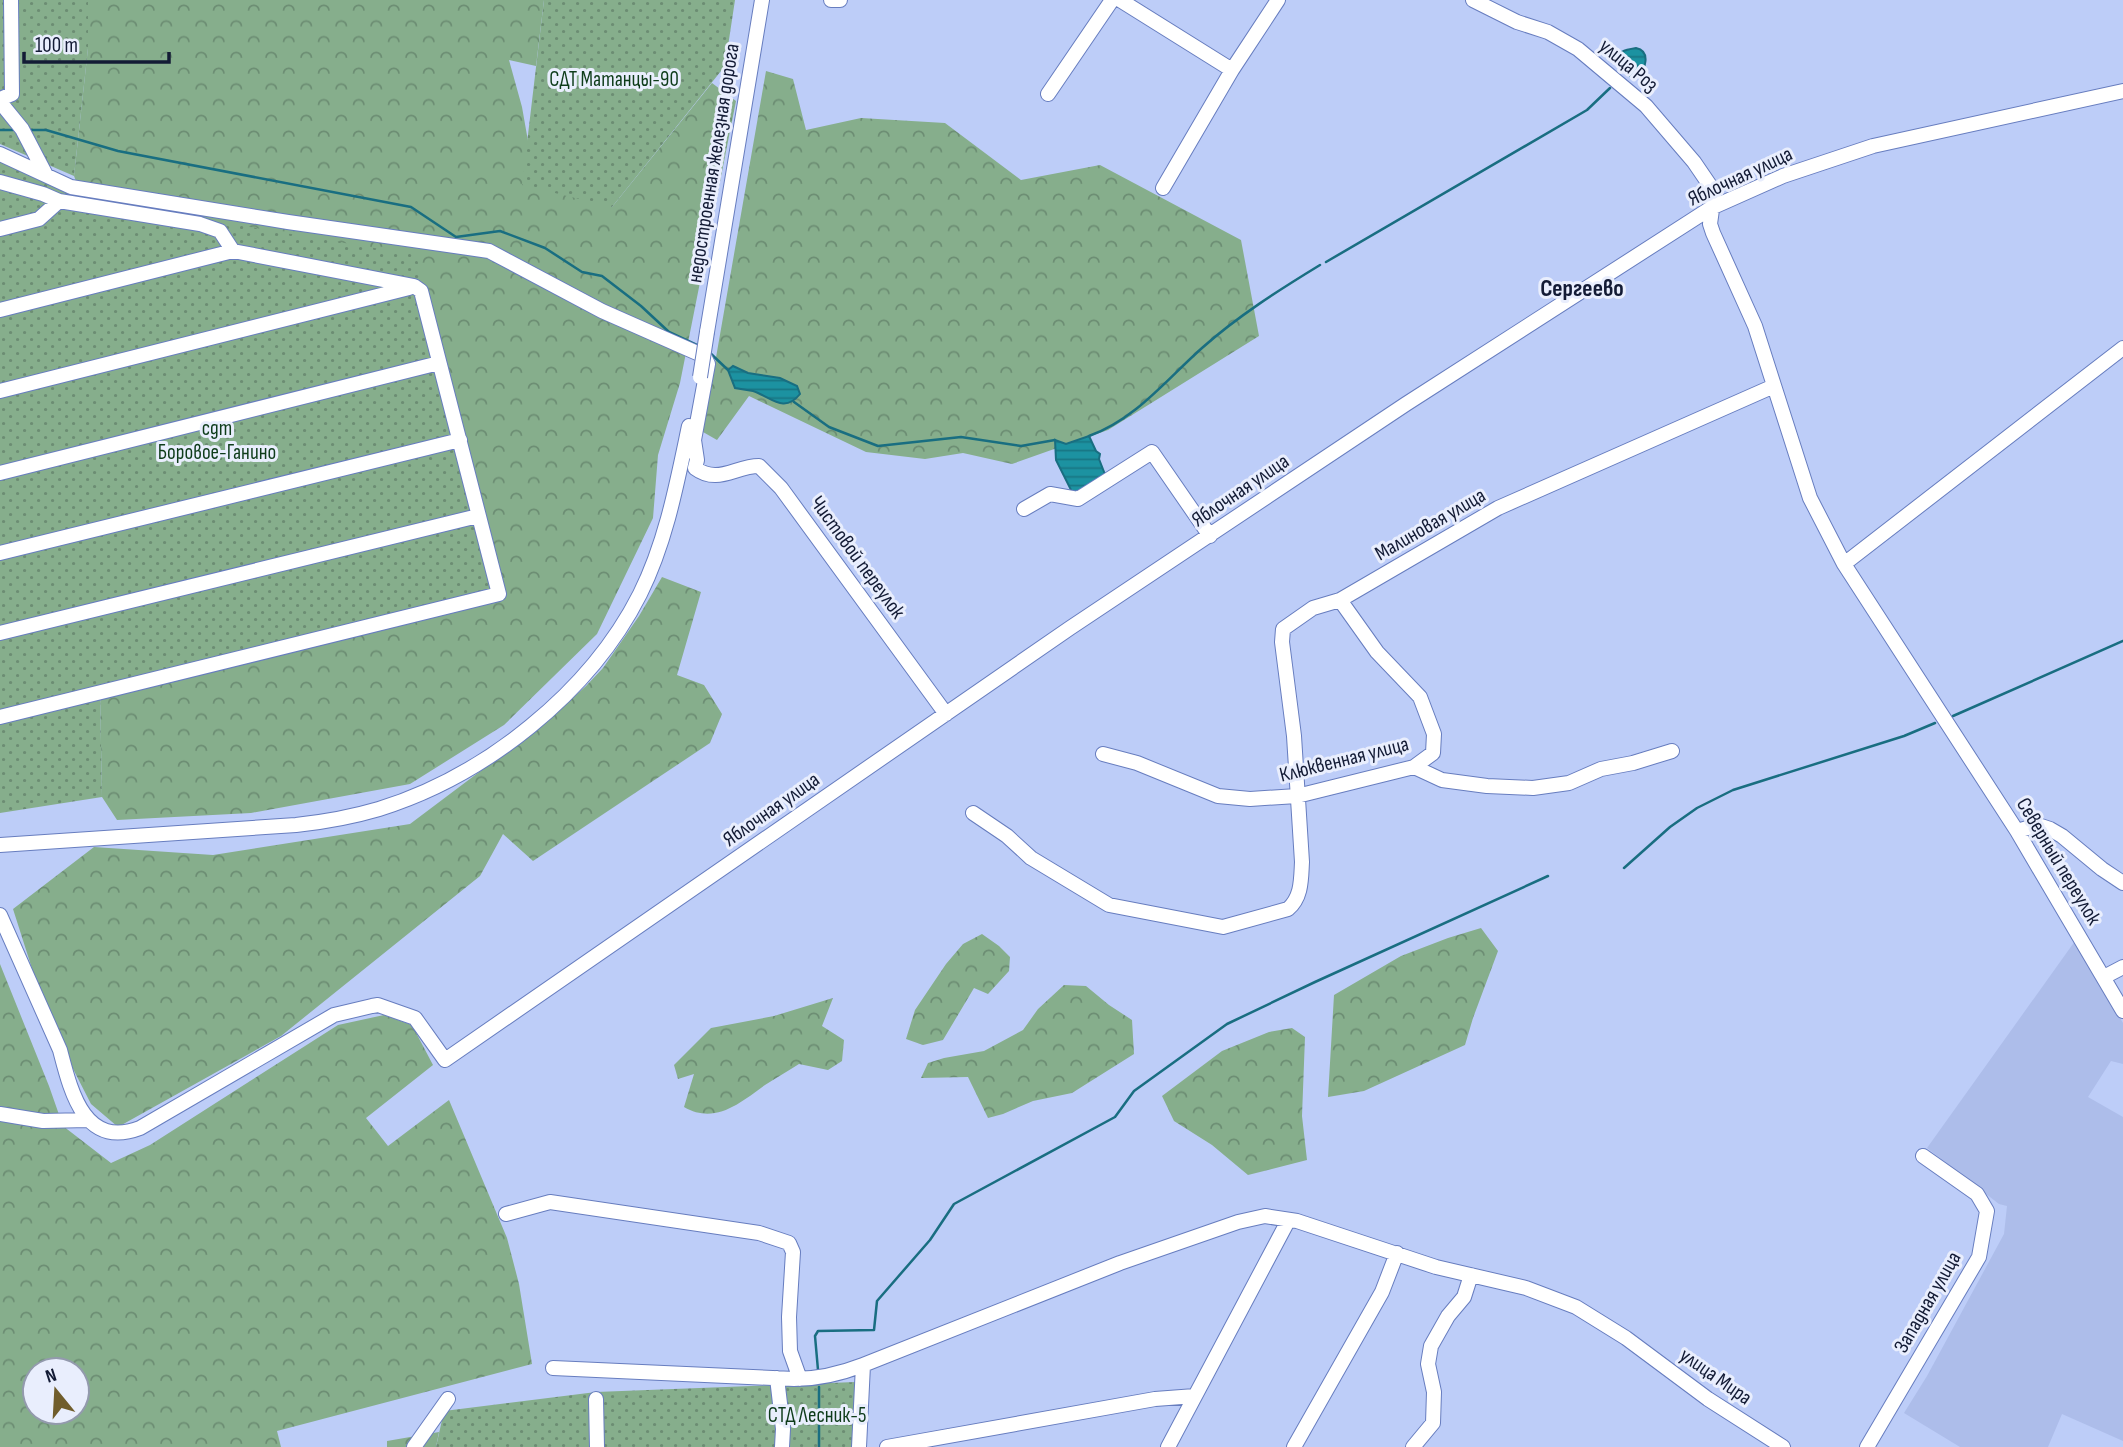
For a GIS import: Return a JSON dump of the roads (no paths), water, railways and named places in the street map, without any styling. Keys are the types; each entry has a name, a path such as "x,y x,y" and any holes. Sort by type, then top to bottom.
{"street":[{"path":"11,0 12,94 0,101 22,129 46,175"},
{"name":"недостроенная железная дорога","path":"0,845 296,825 342,819 382,808 459,775 496,751 544,714 590,669 612,641 640,594 672,503 700,377 762,0"},
{"path":"831,0 840,0"},
{"path":"1048,94 1112,0"},
{"path":"1120,0 1232,70"},
{"path":"1163,188 1232,70 1278,0"},
{"name":"улица Роз","path":"1473,0 1494,5 1517,22 1548,32 1578,49 1646,106 1694,162 1709,184 1714,195 1710,224 1713,233 1755,326 1810,498 1844,564"},
{"name":"Яблочная улица","path":"88,1120 97,1128 117,1134 139,1128 334,1015 378,1005 415,1018 444,1060 1070,628 1406,404 1711,208 1783,176 1873,146 2123,91"},
{"path":"0,154 46,175"},
{"name":"Чистовой переулок","path":"46,175 71,187 489,251 602,312 704,356 708,364 694,440 697,460 695,468 704,475 714,476 749,466 760,466 768,473 946,714"},
{"path":"0,182 59,201 200,224 220,231 233,251"},
{"path":"0,229 39,219 59,201"},
{"path":"0,310 233,251 414,286 421,291 499,594 0,717"},
{"path":"0,391 414,286"},
{"path":"1844,564 2123,348"},
{"path":"0,473 439,363"},
{"name":"Малиновая улица","path":"1297,796 1283,629 1313,608 1340,600 1498,508 1774,386"},
{"path":"0,553 460,440"},
{"path":"1024,509 1050,494 1078,499 1152,452 1210,536"},
{"path":"0,633 478,516"},
{"name":"Северный переулок","path":"1844,564 2017,831 2123,1011"},
{"name":"Клюквенная улица","path":"1103,754 1137,763 1218,796 1250,799 1297,796 1414,767 1433,753 1434,734 1420,697 1377,653 1340,600"},
{"path":"1414,767 1442,780 1534,788 1569,783 1601,769 1672,751"},
{"path":"973,813 1007,836 1031,858 1109,905 1223,927 1288,909 1296,903 1302,862 1297,796"},
{"path":"2017,831 2038,825 2050,829 2123,883"},
{"path":"0,915 60,1050 78,1105 88,1120"},
{"path":"2104,978 2123,967"},
{"path":"0,1114 43,1121 88,1120"},
{"name":"Западная улица","path":"1867,1447 1979,1257 1987,1211 1977,1194 1923,1156"},
{"path":"506,1214 550,1202 747,1231 789,1243 793,1252 790,1350 800,1379"},
{"name":"улица Мира","path":"553,1368 800,1379 840,1374 1120,1263 1214,1230 1265,1216 1297,1221 1436,1267 1526,1288 1576,1307 1626,1338 1708,1399 1783,1447"},
{"path":"1168,1447 1288,1221"},
{"path":"1294,1447 1382,1292 1397,1254"},
{"path":"1413,1447 1433,1423 1434,1392 1428,1364 1431,1346 1448,1316 1464,1297 1471,1275"},
{"path":"859,1447 863,1365"},
{"path":"777,1378 783,1429 782,1447"},
{"path":"887,1447 1155,1399 1195,1396"},
{"path":"414,1447 448,1399"},
{"path":"596,1399 597,1447"}],"waterway":[{"path":"1326,262 1587,110 1610,88"},
{"path":"0,130 13,130"},
{"path":"32,130 46,130 118,151 411,207 456,237 500,231 545,248 582,272 602,276 669,332 699,346"},
{"path":"1089,436 1106,429 1136,409 1230,325 1320,265"},
{"path":"708,351 728,370"},
{"path":"794,402 829,427 878,446 961,437 1021,446 1055,440"},
{"path":"1953,716 2123,641"},
{"path":"1624,868 1670,827 1697,808 1733,790 1904,736 1935,723"},
{"path":"818,1370 815,1336 818,1331 874,1330 877,1301 930,1240 954,1204 1115,1117 1134,1091 1227,1024 1548,876"},
{"path":"819,1387 819,1447"}],"district":[{"name":"Сергеево","path":"1582,288"}],"park label":[{"name":"СДТ Матанцы-90","path":"614,79"},
{"name":"сдт Боровое-Ганино","path":"217,440"},
{"name":"СТД Лесник-5","path":"817,1415"}]}
